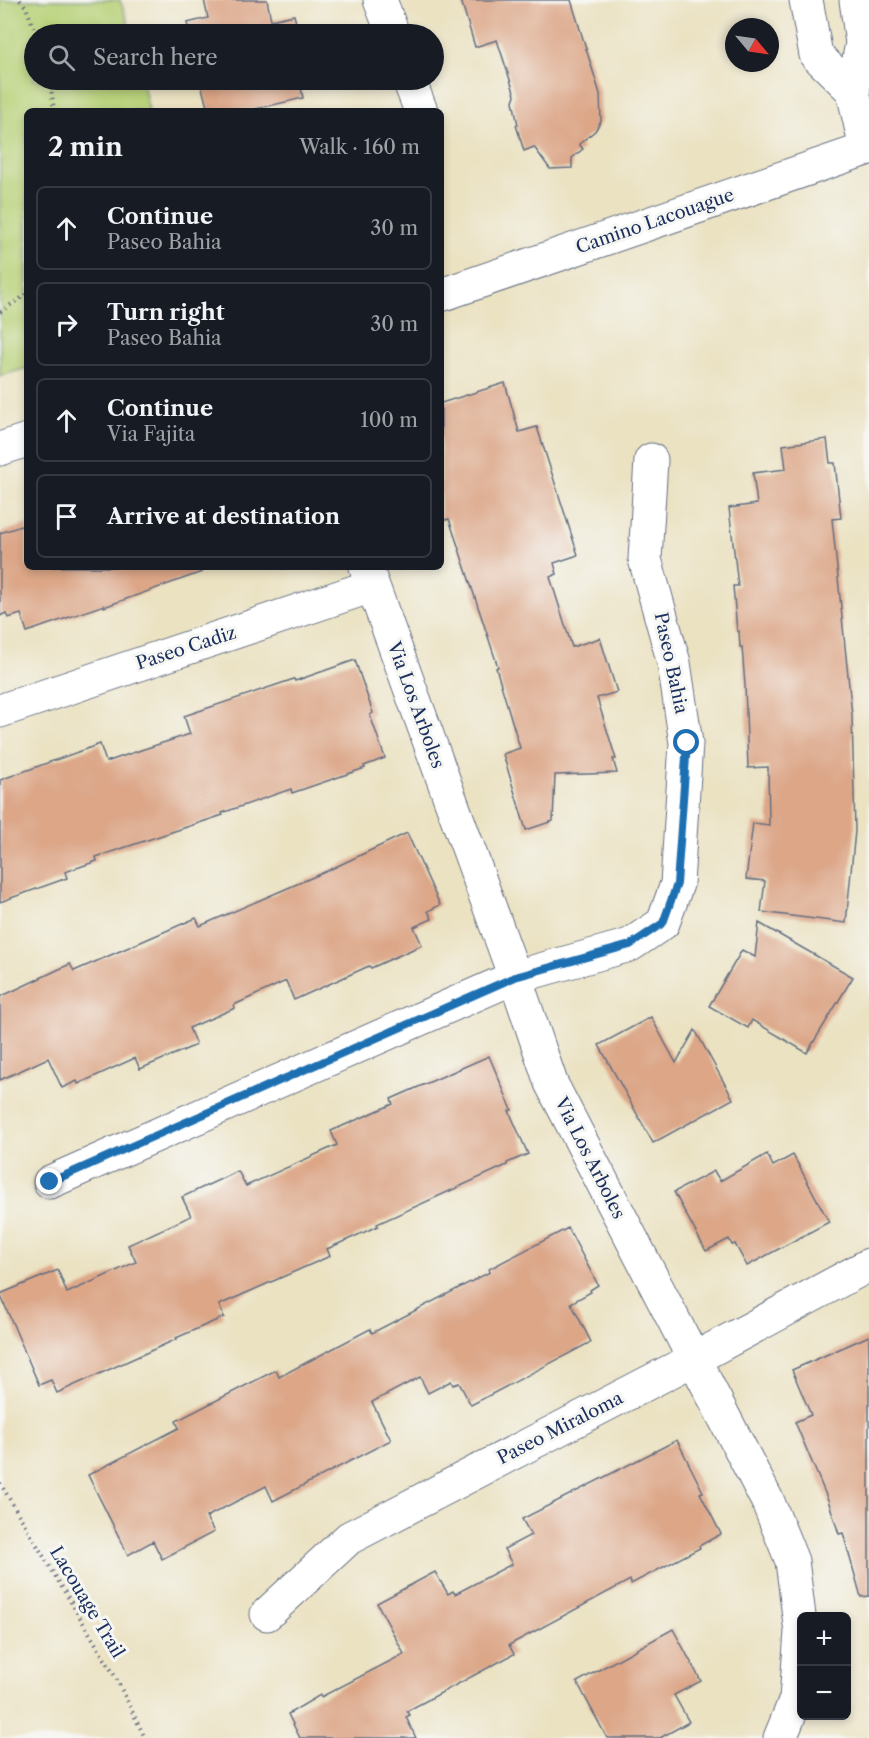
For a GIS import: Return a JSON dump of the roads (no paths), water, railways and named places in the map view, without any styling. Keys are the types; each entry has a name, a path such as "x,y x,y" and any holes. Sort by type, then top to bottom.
{"street":[{"path":"380,0 389,24"},
{"path":"806,0 816,55 853,91"},
{"path":"856,0 862,43 853,91 867,148"},
{"path":"414,90 420,108"},
{"name":"Camino Lacouague","path":"444,294 867,148"},
{"path":"0,449 24,441"},
{"name":"Paseo Bahia","path":"50,1182 515,977 630,945 663,923 677,884 687,743 674,663 645,559 651,460"},
{"name":"Via Los Arboles","path":"369,577 515,977 551,1083 768,1502 792,1561 801,1632 796,1699 780,1738"},
{"name":"Paseo Cadiz","path":"0,711 369,577"},
{"name":"Paseo Miraloma","path":"267,1614 349,1538 694,1359 869,1265"}]}
